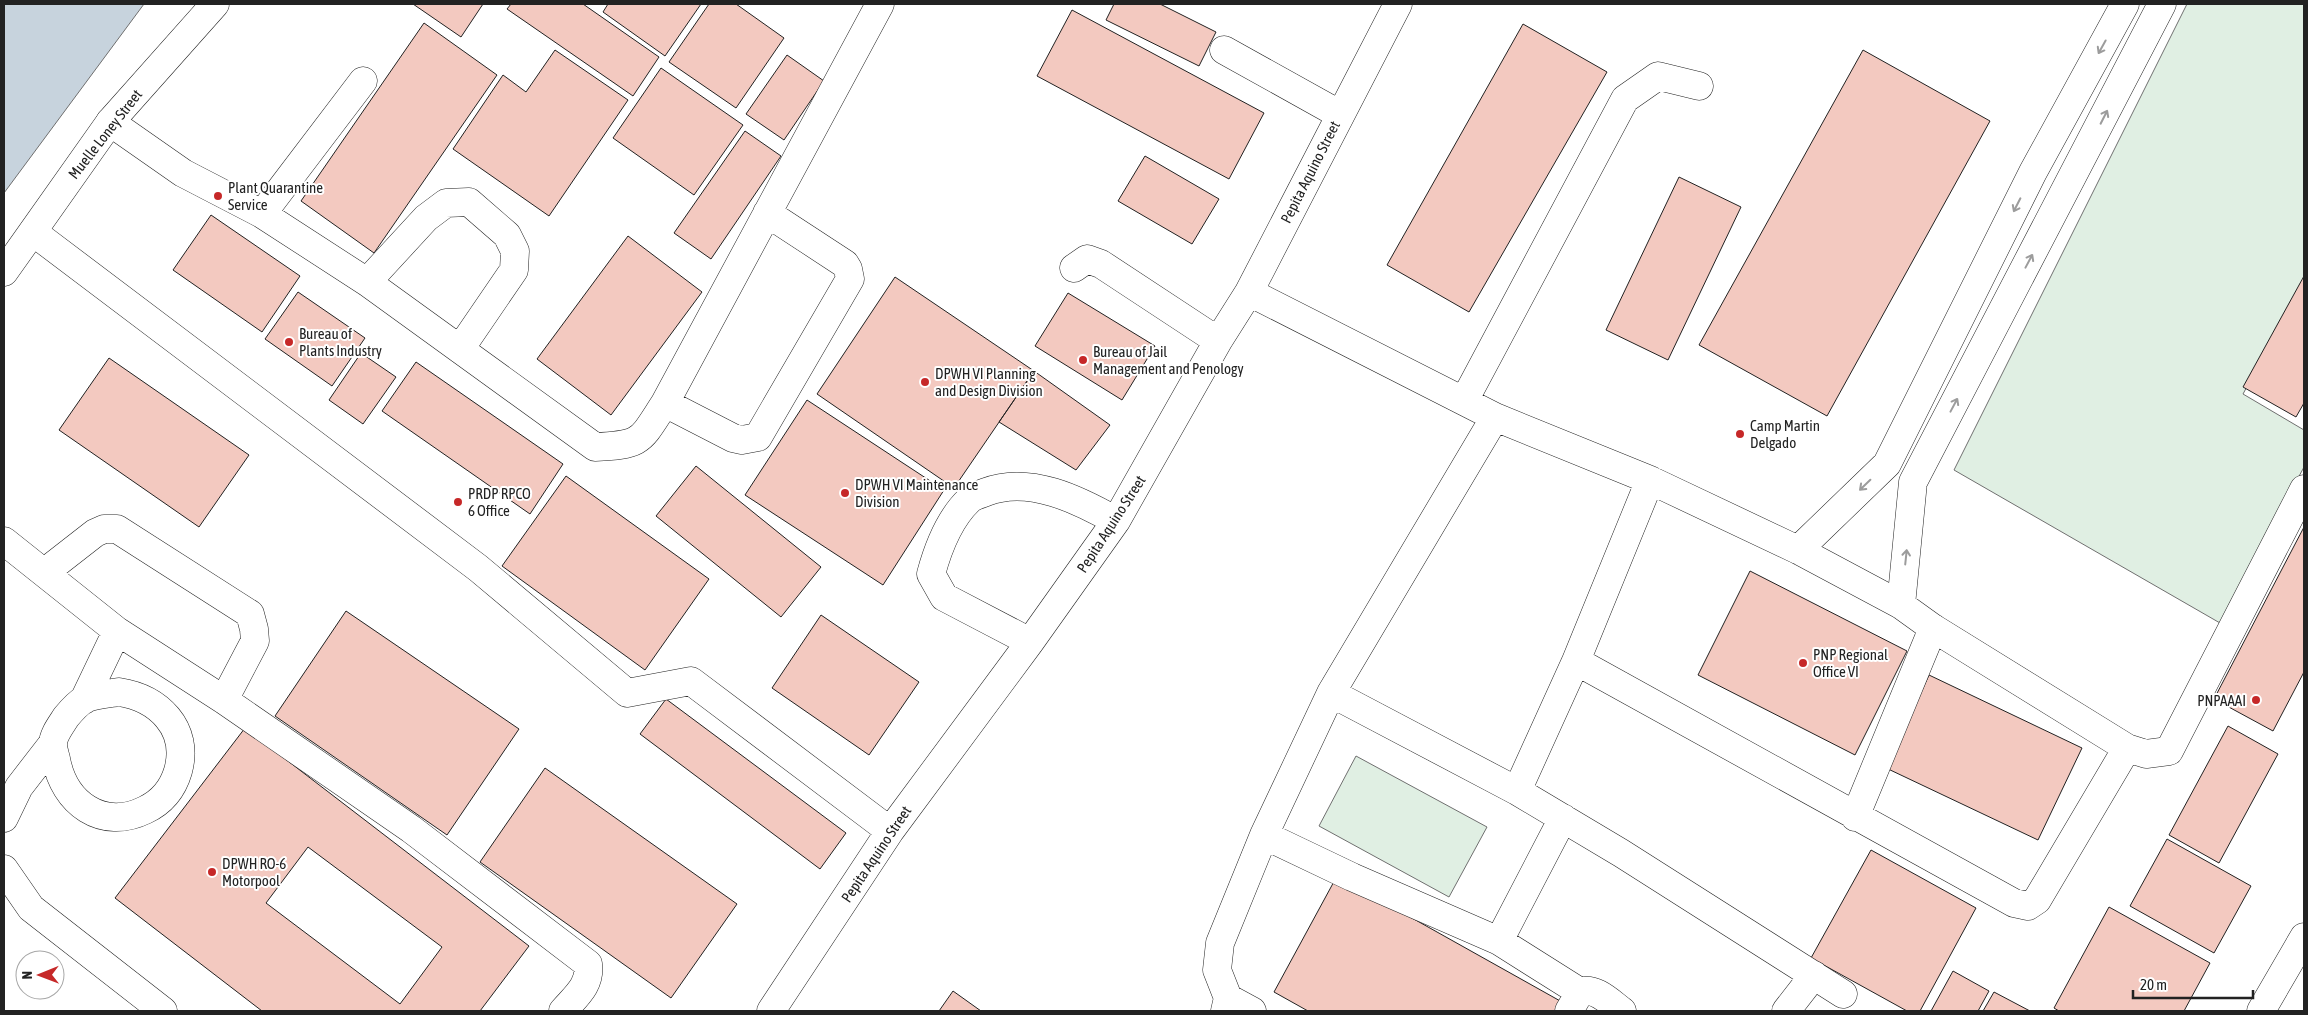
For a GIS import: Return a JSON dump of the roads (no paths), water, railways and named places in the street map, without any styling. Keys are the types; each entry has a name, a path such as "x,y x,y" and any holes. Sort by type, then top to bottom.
{"street":[{"name":"Muelle Loney Street","path":"4,272 110,122 215,4"},
{"path":"110,122 183,172 262,214 367,282 595,447 622,446 642,437 665,403 880,4"},
{"name":"Pepita Aquino Street","path":"771,1011 890,831 1030,642 1116,521 1218,340 1249,292 1339,114 1398,4"},
{"path":"1798,550 1886,464 2033,172 2125,4"},
{"path":"1901,605 1914,482 2162,4"},
{"path":"1224,50 1339,114"},
{"path":"1464,401 1625,99 1658,76 1699,86"},
{"path":"262,214 363,81"},
{"path":"2033,172 2068,188"},
{"path":"367,282 432,213 446,203 469,202 507,235 515,251 514,270 460,349"},
{"path":"665,403 733,438 742,440 758,437 850,279 845,264 767,213"},
{"path":"33,232 478,568 627,693 691,681 890,831"},
{"path":"1074,268 1087,259 1101,264 1218,340"},
{"path":"1249,292 1495,417 1650,480 1798,550 1901,605 1933,628 2128,748 2146,754 2169,751 2304,489"},
{"path":"1252,1011 1226,1005 1218,970 1220,943 1264,835 1331,693 1495,417"},
{"path":"1886,464 1914,482"},
{"path":"1517,791 1576,661 1650,480"},
{"path":"1030,642 944,597 931,574 936,554 960,511 970,499 1008,486 1051,493 1084,503 1116,521"},
{"path":"45,572 95,533 104,529 117,529 250,614 255,641 224,700"},
{"path":"4,541 118,631 224,700 411,829 588,964 589,975 584,986 563,1011"},
{"path":"1856,816 1933,628"},
{"path":"4,818 18,787 53,744 60,726 70,712 84,700 118,631"},
{"path":"1576,661 2014,903 2028,906 2037,900 2128,748"},
{"path":"53,744 61,780 70,795 84,807 100,815 117,817 135,815 151,808 165,796 175,781 180,764 180,746 175,729 166,714 152,702 136,695 118,692 84,700"},
{"path":"1331,693 1517,791 1563,818 1843,994"},
{"path":"1499,941 1563,818"},
{"path":"1264,835 1352,877 1499,941 1575,1001 1586,990 1599,994 1622,1011"},
{"path":"4,870 31,908 163,1011"},
{"path":"2261,1011 2304,937"},
{"path":"1786,1011 1814,975"}],"place":[{"name":"Plant Quarantine Service","path":"218,196"},
{"name":"Bureau of Plants Industry","path":"289,342"},
{"name":"Bureau of Jail Management and Penology","path":"1083,360"},
{"name":"DPWH VI Planning and Design Division","path":"925,382"},
{"name":"Camp Martin Delgado","path":"1740,434"},
{"name":"DPWH VI Maintenance Division","path":"845,493"},
{"name":"PRDP RPCO 6 Office","path":"458,502"},
{"name":"PNP Regional Office VI","path":"1803,663"},
{"name":"PNPAAAI","path":"2256,700"},
{"name":"DPWH RO-6 Motorpool","path":"212,872"}]}
